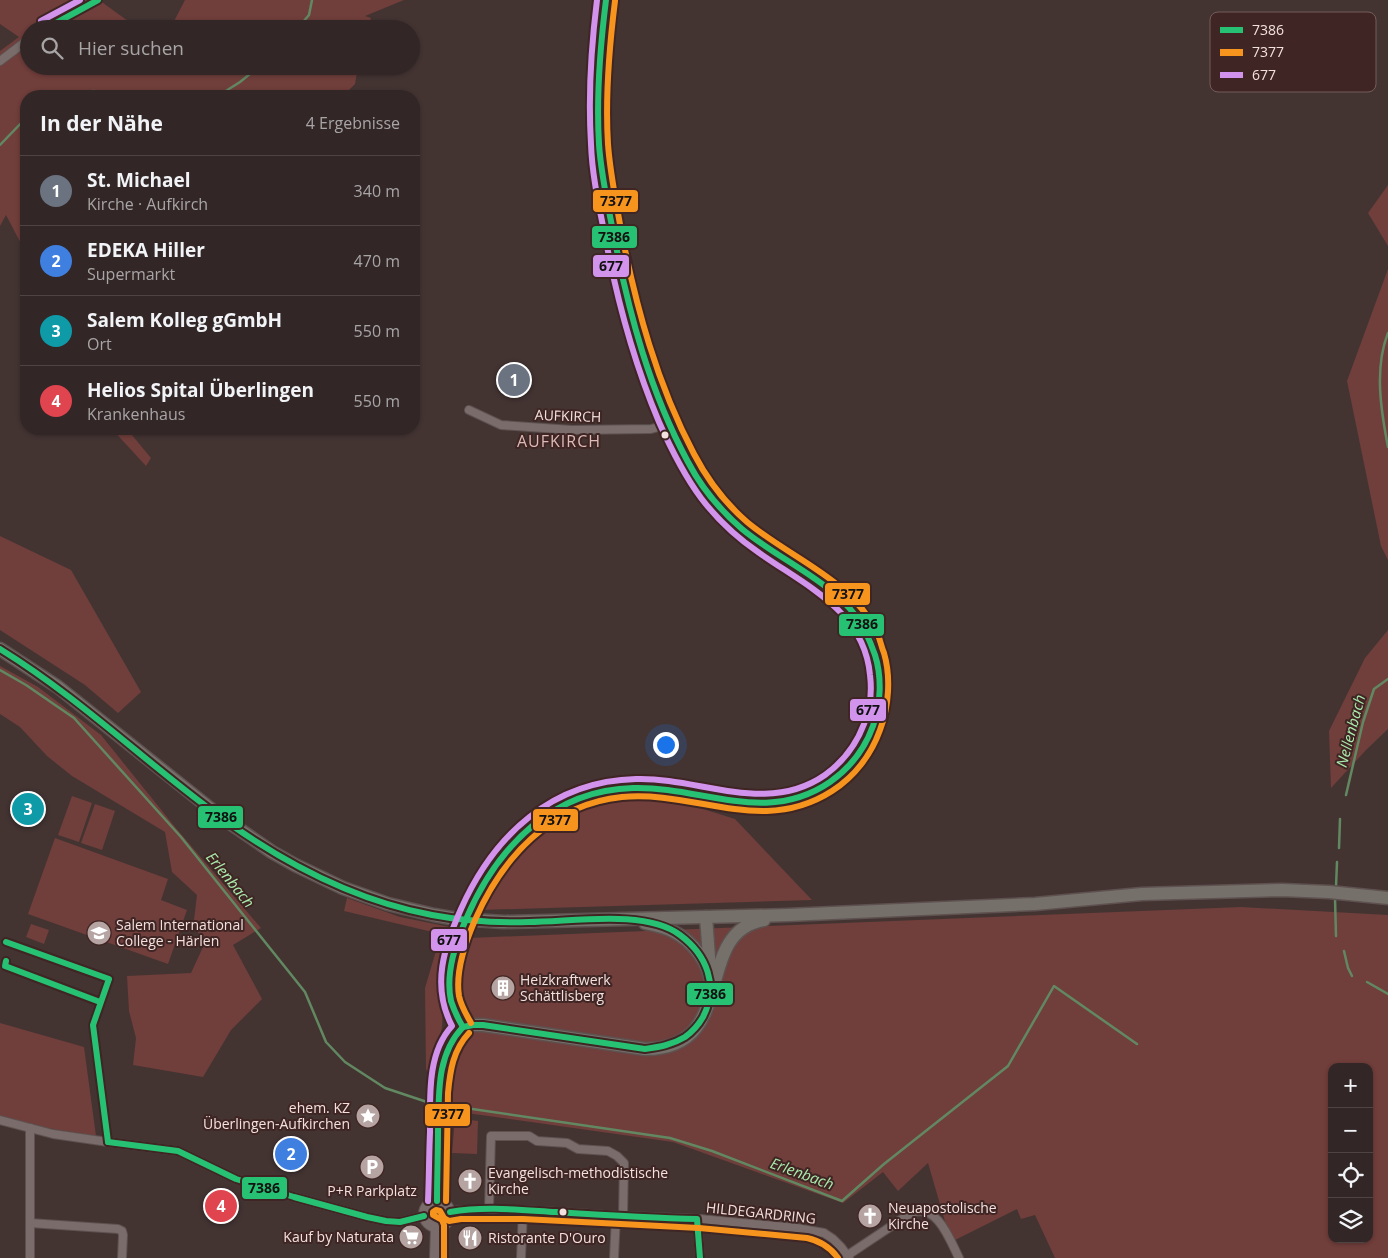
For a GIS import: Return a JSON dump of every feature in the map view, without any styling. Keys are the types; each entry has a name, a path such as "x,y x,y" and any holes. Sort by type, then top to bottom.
{"main road":[{"path":"0,649 58,687 181,786 248,836 295,865 343,888 380,901 410,910 457,919 504,922 788,915 1035,904 1142,894 1282,890 1329,892 1388,898"},
{"path":"713,978 728,942 741,929 759,920 788,915"},
{"path":"463,1027 483,1026 618,1046 652,1049 676,1043 696,1028 705,1014 711,996 713,978 710,917"},
{"path":"628,919 665,928 683,938 698,953 713,978"}],"street":[{"path":"61,20 98,0"},
{"path":"437,1201 441,1076 450,1042 463,1027 452,1004 450,988 452,963 467,916 491,871 506,851 536,823 554,811 581,797 598,792 636,788 661,789 743,802 771,803 799,798 823,787 844,771 860,751 872,729 879,704 879,670 874,647 864,625 844,602 820,582 742,530 719,508 690,464 670,424 640,342 621,274 606,195 599,138 600,62 606,0"},
{"path":"0,60 20,46"},
{"name":"AUFKIRCH","path":"469,410 501,425 572,430 651,428 670,424"},
{"path":"0,1120 53,1134 178,1151 236,1179 367,1217 400,1222 424,1216"},
{"path":"30,1128 30,1258"},
{"path":"489,1209 491,1136 528,1136 537,1142 567,1143 578,1149 608,1151 617,1156 624,1164 620,1216 614,1258"},
{"path":"437,1201 446,1204 450,1212 448,1221 436,1227 427,1222 424,1216 428,1205 437,1201"},
{"name":"HILDEGARDRING","path":"450,1212 489,1209 523,1210 759,1224 824,1233 833,1239 848,1257"},
{"path":"521,1258 523,1210"},
{"path":"848,1257 911,1213 920,1210 930,1213 936,1219 959,1258"},
{"path":"697,1219 700,1258"},
{"path":"30,1223 118,1229 122,1231 123,1235 122,1258"},
{"path":"435,1258 436,1227"}],"shaded area":[{"path":"0,0 99,0 127,20 20,20 20,75 356,75 355,84 349,90 20,90 20,242 6,215 0,226 0,51 19,37 0,24"},
{"path":"185,0 404,0 365,16 371,18 370,20 175,20"},
{"path":"1388,185 1388,246 1368,213"},
{"path":"1388,269 1388,560 1381,546 1347,381"},
{"path":"118,435 132,435 151,458 146,466"},
{"path":"0,536 71,570 141,692 118,713 85,685 0,630"},
{"path":"1388,630 1388,729 1331,788 1329,731 1365,658"},
{"path":"0,666 38,687 101,735 175,827 261,928 233,945 262,999 231,1030 203,1077 133,1065 136,1038 129,1011 127,976 191,973 203,947 194,920 197,895 172,872 165,832 72,776 47,756 20,727 0,714"},
{"path":"644,793 689,799 700,808 735,819 812,900 479,910 499,870 517,848 542,825 563,811 590,799"},
{"path":"72,796 92,803 79,842 58,835"},
{"path":"95,804 115,811 102,850 81,843"},
{"path":"55,838 168,879 161,900 187,910 168,964 28,914"},
{"path":"347,898 400,917 455,928 444,978 442,1027 432,1081 426,1069 425,988 441,934 344,911"},
{"path":"1241,907 1388,915 1388,1258 1055,1258 1035,1215 1021,1219 1017,1209 951,1242 928,1163 898,1191 883,1172 843,1203 673,1142 445,1110 457,1057 472,1032 459,983 469,938"},
{"path":"31,924 49,930 44,944 26,937"},
{"path":"0,1023 84,1047 96,1136 47,1128 0,1116"},
{"path":"455,1118 478,1121 477,1154 452,1153"}],"waterway":[{"path":"305,20 309,15 312,0"},
{"path":"227,90 249,75"},
{"path":"0,145 20,124"},
{"name":"Nellenbach","path":"1388,333 1381,361 1380,375 1381,404 1388,447"},
{"name":"Erlenbach","path":"0,670 26,685 74,718 181,837 305,992 326,1042 345,1062 385,1088 430,1103"},
{"name":"Nellenbach","path":"1346,795 1363,722 1374,689 1388,679"},
{"name":"Nellenbach","path":"1339,848 1340,819"},
{"name":"Nellenbach","path":"1336,887 1337,862"},
{"name":"Nellenbach","path":"1335,898 1336,936"},
{"name":"Nellenbach","path":"1344,951 1352,976"},
{"name":"Nellenbach","path":"1367,982 1388,994"},
{"name":"Erlenbach","path":"445,1105 670,1138 712,1151 842,1201 884,1164 1008,1066 1054,986 1137,1044"}],"transit line":[{"name":"677","path":"43,20 80,0"},
{"name":"7386","path":"61,20 98,0"},
{"name":"677","path":"428,1201 430,1090 438,1049 452,1026 442,996 441,981 445,952 455,923 475,882 490,858 509,836 529,817 552,802 578,790 606,782 636,779 660,780 756,794 780,793 803,787 825,775 848,752 864,724 870,700 870,675 865,652 856,633 844,616 812,588 742,540 714,513 701,498 683,471 650,400 634,354 621,307 594,179 590,126 590,90 597,0"},
{"name":"7386","path":"463,1027 451,1001 449,980 459,937 480,891 495,867 512,846 532,827 553,811 578,799 604,791 633,788 659,789 733,801 758,803 782,801 806,795 830,782 856,757 866,742 873,726 879,700 880,681 875,655 865,630 856,616 831,591 756,540 734,522 719,506 693,471 675,435 652,380 642,352 620,265 601,167 598,90 606,0"},
{"name":"7377","path":"471,1023 461,1003 458,986 464,948 471,929 486,897 499,876 532,838 551,823 573,810 596,802 622,797 676,799 754,811 780,810 806,804 832,791 848,779 861,765 876,739 883,721 887,701 888,672 884,653 877,632 866,614 836,583 764,535 731,507 699,463 669,400 649,345 641,316 621,230 610,166 607,91 615,1"},
{"name":"7386","path":"0,649 60,690 230,824 253,840 326,880 378,901 405,909 456,919 505,922 628,919 648,922 665,927 680,935 697,952 708,972 710,994 703,1017 688,1035 670,1044 645,1049 483,1025 463,1027"},
{"name":"7386","path":"6,942 109,979 93,1025 108,1142"},
{"name":"7386","path":"6,961 5,966 100,1002"},
{"name":"7386","path":"437,1201 439,1090 441,1076 448,1050 454,1038 463,1027"},
{"name":"7377","path":"446,1201 450,1077 453,1061 459,1046 469,1033"},
{"name":"7386","path":"108,1142 178,1151 236,1179 367,1217 400,1222 424,1216"},
{"name":"7386","path":"450,1212 476,1209 503,1209 697,1219 700,1258"},
{"name":"7377","path":"444,1258 444,1225 442,1220 433,1215 433,1212 436,1210 440,1211 444,1218 449,1221 461,1219 523,1219 699,1228 807,1238 825,1245 838,1258"}],"place":[{"name":"St. Michael","path":"514,380"},
{"name":"Salem Kolleg gGmbH","path":"28,809"},
{"name":"Salem International College - Härlen","path":"99,933"},
{"name":"Heizkraftwerk Schättlisberg","path":"503,988"},
{"name":"ehem. KZ Überlingen-Aufkirchen","path":"368,1116"},
{"name":"EDEKA Hiller","path":"291,1154"},
{"name":"P+R Parkplatz","path":"372,1167"},
{"name":"Evangelisch-methodistische Kirche","path":"470,1181"},
{"name":"Helios Spital Überlingen","path":"221,1206"},
{"name":"Neuapostolische Kirche","path":"870,1216"},
{"name":"Kauf by Naturata","path":"411,1237"},
{"name":"Ristorante D'Ouro","path":"470,1238"}],"district":[{"name":"AUFKIRCH","path":"559,441"}]}
